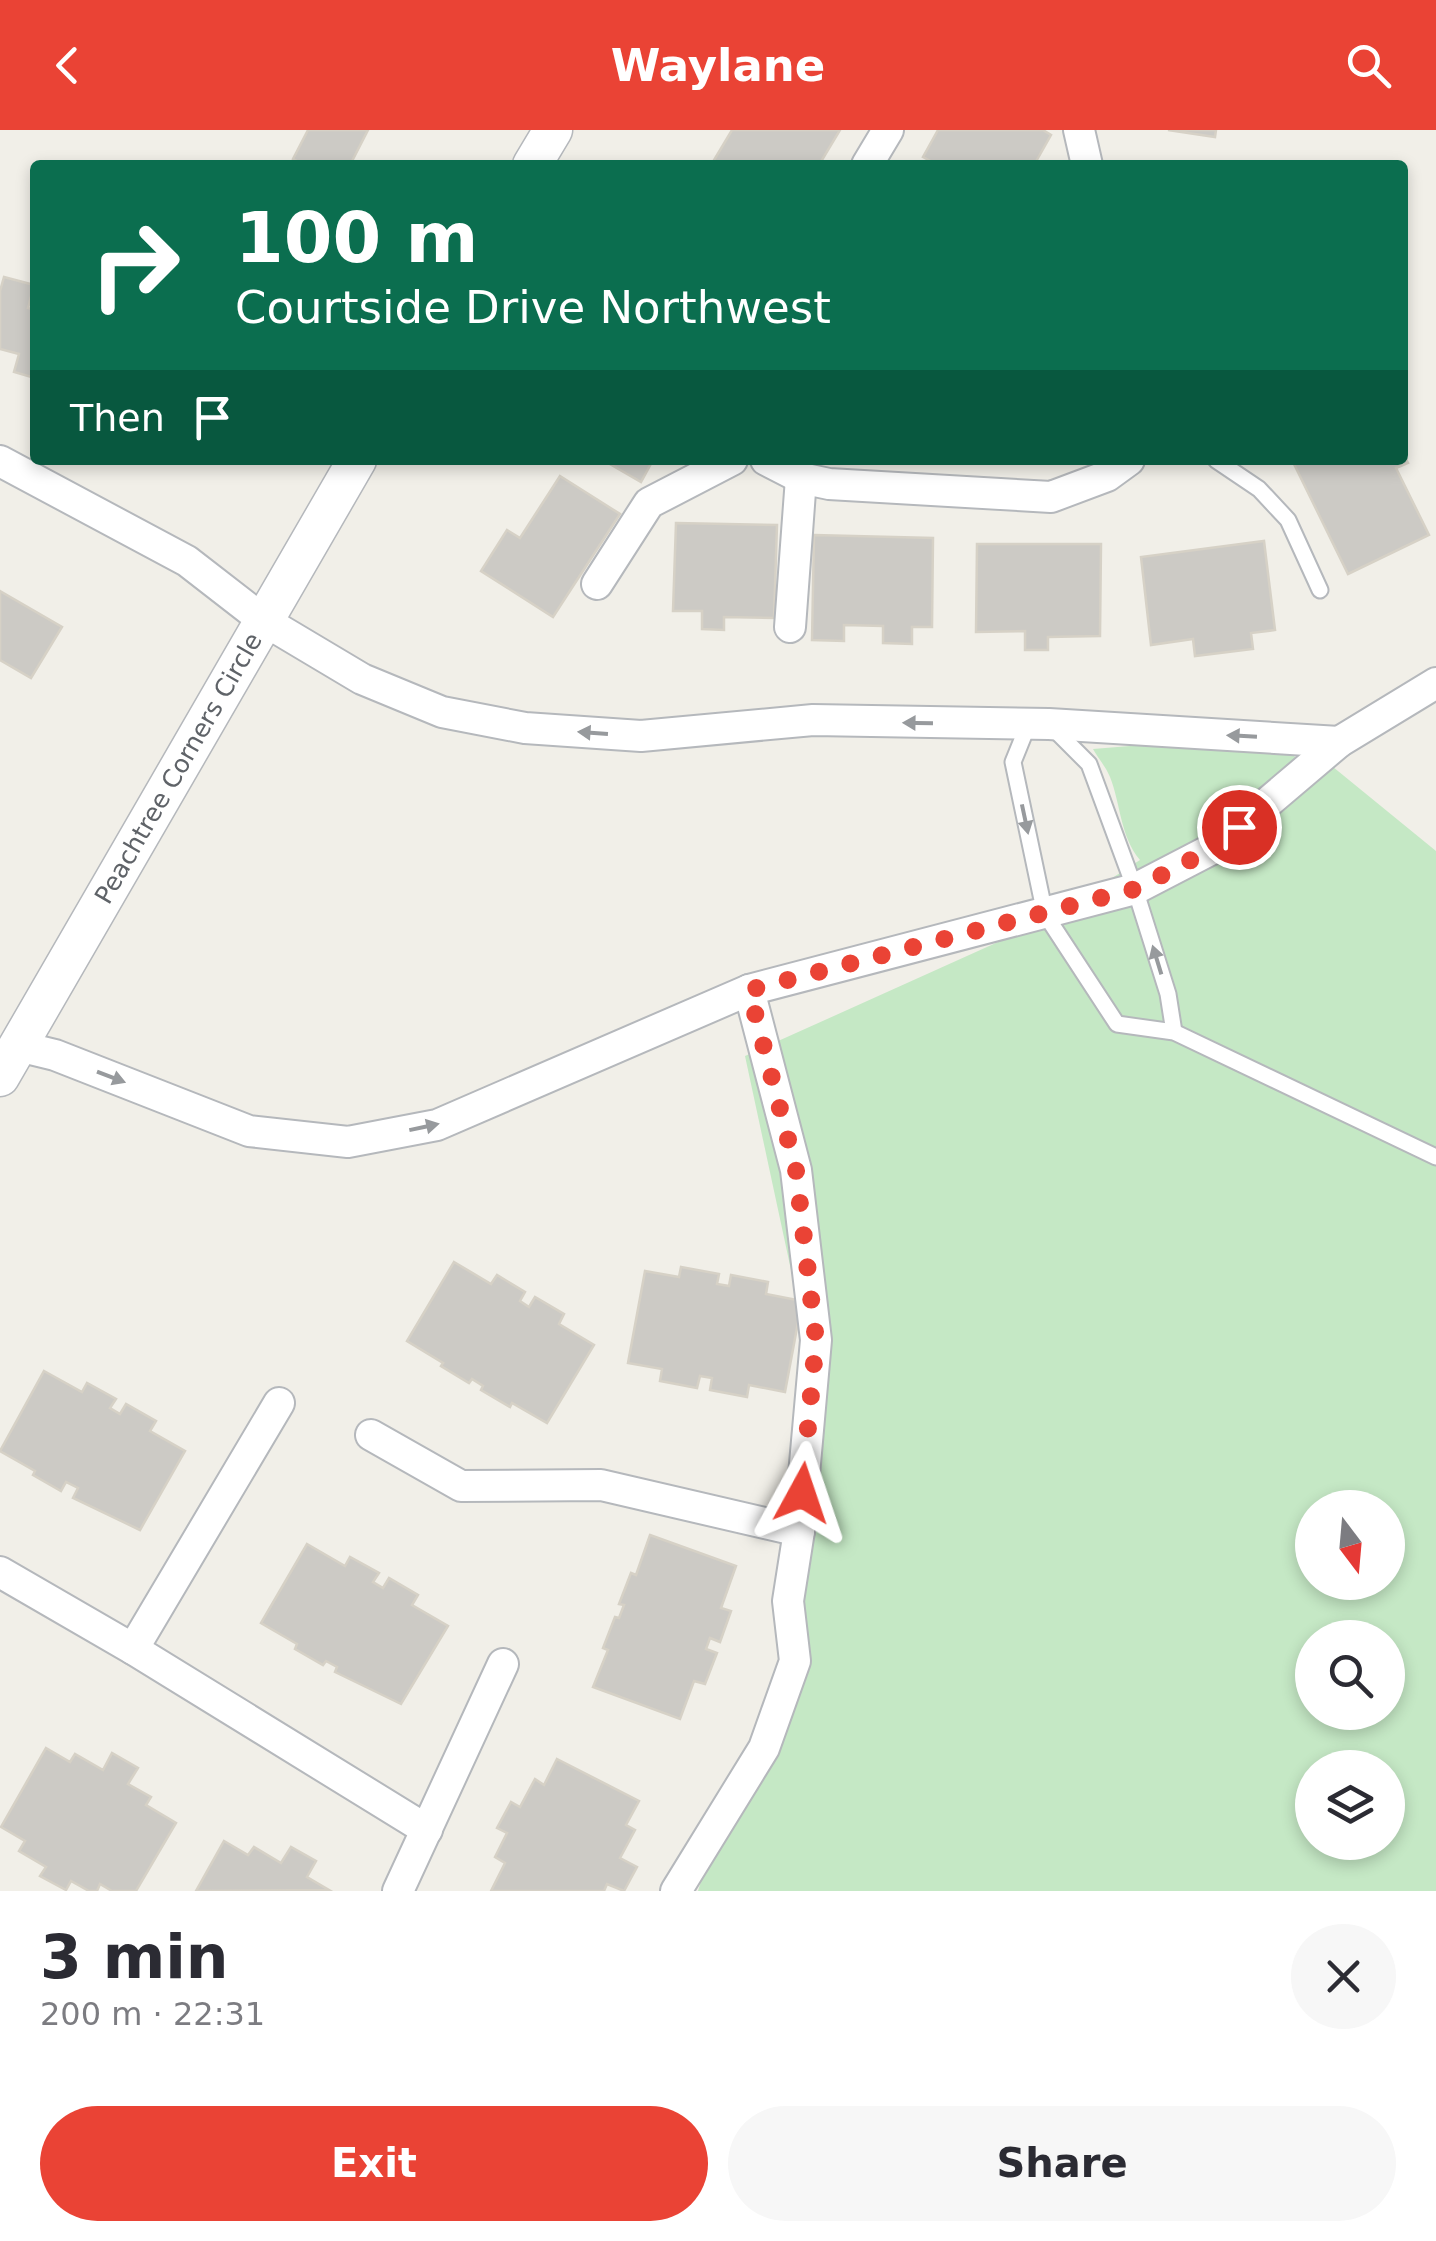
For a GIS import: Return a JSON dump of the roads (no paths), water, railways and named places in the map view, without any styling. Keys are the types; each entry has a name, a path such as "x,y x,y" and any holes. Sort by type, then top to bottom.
{"street":[{"path":"535,160 553,130"},
{"path":"870,160 888,130"},
{"path":"1078,130 1085,160"},
{"path":"0,461 187,561 263,620 362,679 442,712 525,728 641,736 812,720 1038,725 1340,742"},
{"name":"Peachtree Corners Circle","path":"9,1062 354,465"},
{"path":"597,584 649,503 722,465"},
{"path":"776,465 801,478 829,484 1051,496 1107,476 1122,465"},
{"path":"790,627 801,478"},
{"path":"9,1062 55,1055 250,1130 348,1142 437,1125 749,990 1135,889 1214,848 1340,742 1436,683"},
{"path":"676,1891 764,1748 795,1660 788,1601 799,1531 816,1340 796,1170 749,990"},
{"path":"133,1650 279,1403"},
{"path":"371,1434 461,1486 601,1485 799,1531"},
{"path":"0,1572 427,1830"},
{"path":"398,1891 503,1664"}],"lane":[{"path":"1223,465 1258,489 1288,520 1320,590"},
{"path":"1174,1032 1168,994 1135,889 1089,764 1038,725 1014,762 1045,914 1117,1024 1174,1032 1436,1157"}]}
